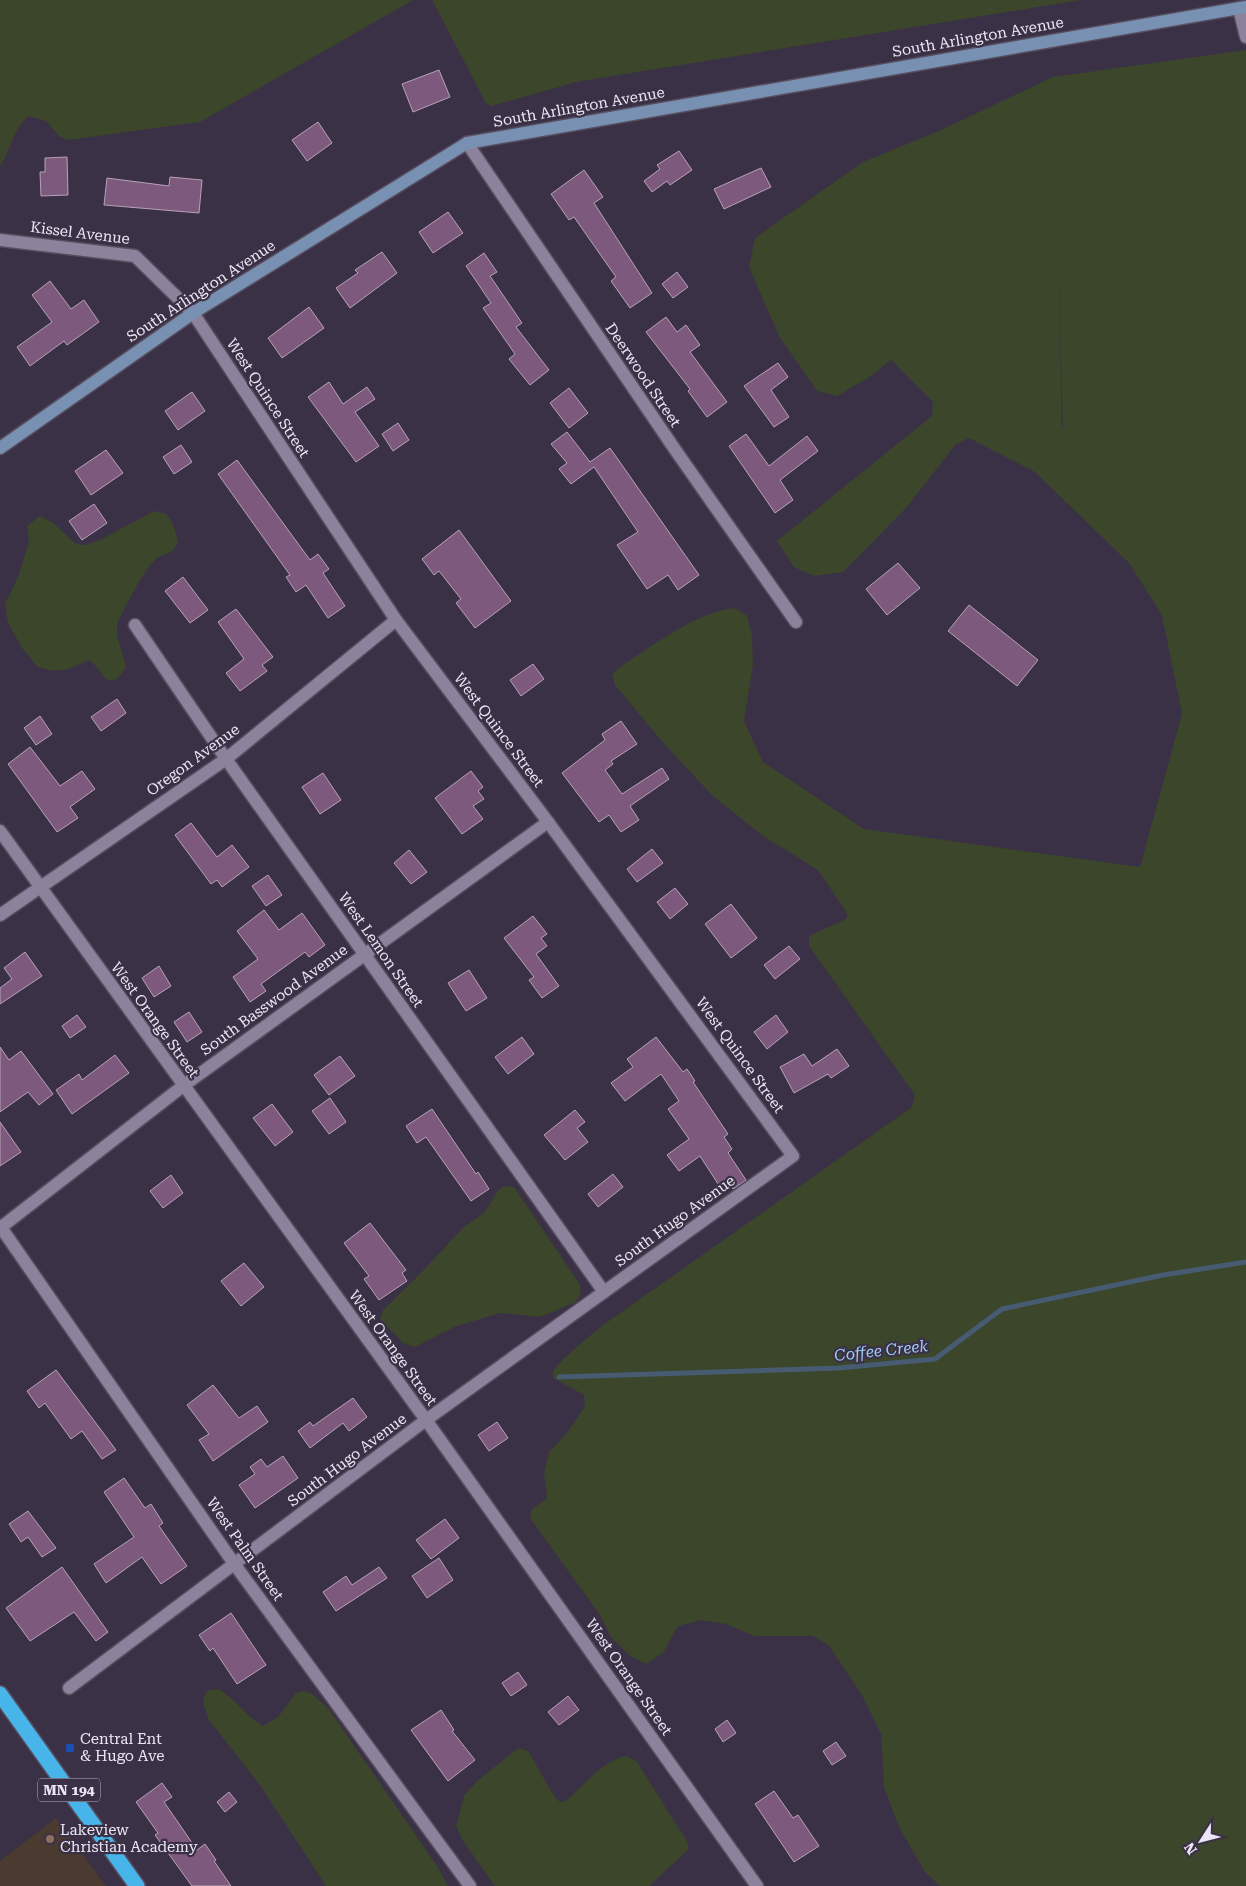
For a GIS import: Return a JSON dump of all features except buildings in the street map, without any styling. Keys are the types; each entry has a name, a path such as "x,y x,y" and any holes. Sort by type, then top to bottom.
{"highway":[{"name":"MN 194","path":"0,1694 137,1886"}],"main road":[{"name":"South Arlington Avenue","path":"0,448 193,313 467,143 1243,7"}],"street":[{"path":"1243,7 1246,37"},
{"name":"Deerwood Street","path":"467,143 676,451 796,622"},
{"name":"Kissel Avenue","path":"0,240 135,256 193,313"},
{"name":"West Quince Street","path":"193,313 396,620 548,822 793,1156"},
{"name":"Oregon Avenue","path":"0,915 226,759 396,620"},
{"name":"West Lemon Street","path":"135,624 226,759 604,1292"},
{"name":"South Basswood Avenue","path":"0,1227 183,1086 548,822"},
{"name":"West Orange Street","path":"0,831 426,1420 757,1886"},
{"name":"South Hugo Avenue","path":"69,1688 426,1420 793,1156"},
{"name":"West Palm Street","path":"0,1227 235,1565 470,1886"}],"shaded area":[{"name":"Lakeview Christian Academy","path":"56,1818 106,1886 0,1886 0,1861"}],"green space":[{"path":"0,0 413,0 200,122 68,140 59,136 46,121 28,116 19,127 0,166"},
{"path":"432,0 1081,0 576,82 492,106 486,103"},
{"path":"1246,50 1246,1886 940,1886 925,1872 899,1827 884,1787 881,1734 862,1695 829,1646 813,1636 754,1636 726,1624 701,1620 678,1626 663,1653 646,1664 630,1656 611,1637 600,1615 530,1518 532,1509 547,1498 544,1473 549,1452 567,1433 585,1406 584,1395 553,1378 553,1371 563,1359 599,1328 912,1107 915,1095 809,946 809,936 846,919 848,915 818,870 763,836 712,795 665,745 615,685 612,675 620,667 689,623 719,611 735,608 747,616 752,636 753,664 744,721 763,762 864,829 1140,867 1182,714 1162,615 1129,563 1035,472 969,438 956,444 906,508 843,572 814,576 794,567 777,541 932,416 933,402 891,360 868,378 837,396 817,391 779,336 749,267 755,238 863,162 939,131 1053,77","holes":["1058,251 1063,430 1062,429"]},
{"path":"154,511 166,514 173,524 178,542 174,549 158,557 151,564 122,613 117,626 126,668 117,679 110,681 89,660 69,669 53,671 38,667 22,648 8,623 5,604 18,577 29,542 27,526 40,516 53,523 76,544 85,545 100,540"},
{"path":"505,1186 514,1187 579,1283 581,1292 576,1302 540,1317 500,1313 454,1327 415,1347 403,1343 380,1319 383,1310 463,1228 485,1212 498,1190"},
{"path":"219,1689 251,1718 263,1726 278,1717 296,1693 304,1691 312,1694 328,1708 437,1866 448,1886 326,1886 260,1785 209,1720 203,1703 204,1696 209,1690"},
{"path":"518,1748 528,1751 554,1796 560,1802 566,1801 594,1774 610,1762 627,1756 637,1762 688,1843 688,1850 649,1886 495,1886 463,1841 456,1826 464,1796 477,1781"}],"waterway":[{"name":"Coffee Creek","path":"559,1377 839,1368 935,1359 1002,1309 1163,1275 1246,1262"}],"place":[{"name":"Central Ent & Hugo Ave","path":"70,1748"},
{"name":"Lakeview Christian Academy","path":"50,1839"}]}
